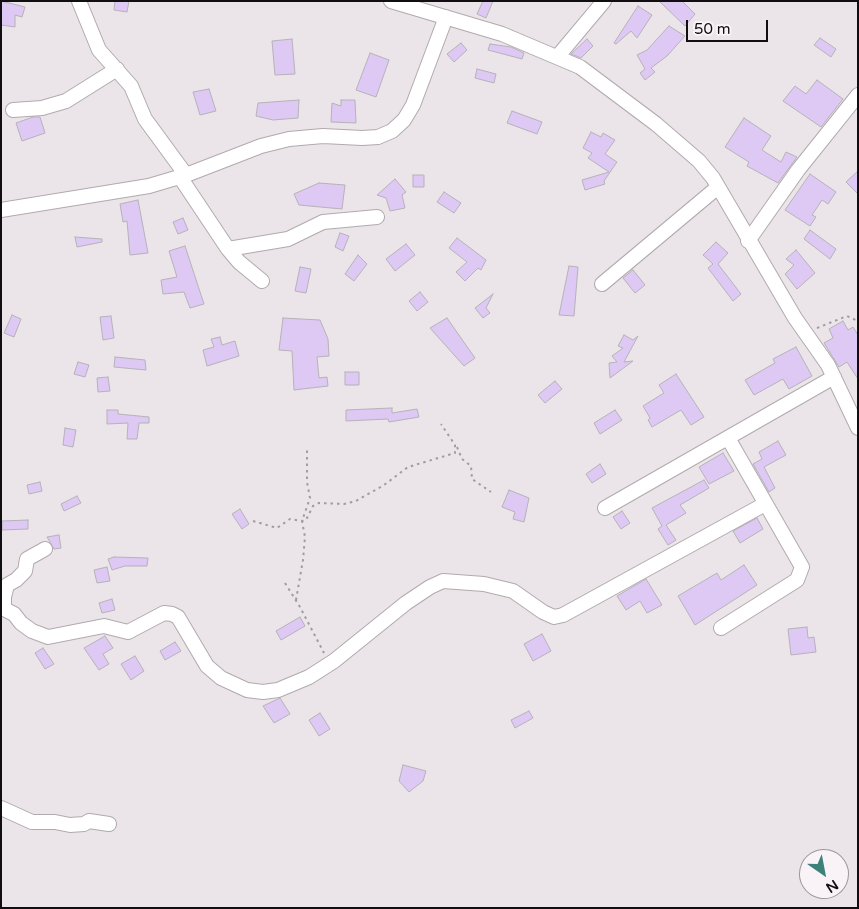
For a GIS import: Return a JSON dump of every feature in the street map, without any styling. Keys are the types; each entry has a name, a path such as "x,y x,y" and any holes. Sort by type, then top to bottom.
{"street":[{"path":"80,1 99,50 131,86 145,119 228,248 239,262 262,281"},
{"path":"391,1 502,34 558,56 600,80 656,124 707,168 795,318 834,377 858,428"},
{"path":"558,56 604,1"},
{"path":"1,210 149,186 183,176 261,146 289,139 323,136 378,137 392,131 404,120 413,105 446,17"},
{"path":"13,110 42,108 66,101 117,68"},
{"path":"748,240 798,170 858,95"},
{"path":"602,284 718,186"},
{"path":"228,248 288,239 323,222 377,217"},
{"path":"605,508 834,377"},
{"path":"721,628 797,580 801,574 802,567 728,438"},
{"path":"44,549 27,559 25,571 8,585 3,607 14,614 21,623 32,631 48,637 104,626 128,632 164,613 172,614 178,617 206,666 220,678 247,690 262,692 278,690 309,677 331,663 406,603 443,581 484,584 513,591 543,612 554,617 563,615 765,504"},
{"path":"1,808 32,822 55,822 70,825 84,824 89,821 109,824"}],"path":[{"path":"807,334 848,316 858,321"},
{"path":"441,424 456,445 462,459 471,466 472,479 492,492"},
{"path":"253,521 277,528 290,519 306,520 313,506 320,503 344,504 356,501 408,468 455,453 456,445"},
{"path":"296,600 302,574 304,552 305,537 302,521 310,498 307,482 307,448"},
{"path":"285,583 296,600 318,646 331,663"}],"building":[{"path":"1,1 25,7 22,17 15,15 15,27 1,25"},
{"path":"115,1 129,1 127,12 114,10"},
{"path":"483,1 493,1 486,18 477,14"},
{"path":"659,1 682,1 695,14 685,26"},
{"path":"638,6 652,15 637,38 631,31 616,44 614,43"},
{"path":"669,26 685,36 667,56 651,68 655,72 645,80 640,73 645,69 637,55 647,50"},
{"path":"820,38 836,49 831,57 814,45"},
{"path":"292,39 295,74 275,75 272,41"},
{"path":"587,39 593,46 581,58 571,54"},
{"path":"461,43 467,50 454,62 447,54"},
{"path":"490,44 511,47 524,53 522,59 488,50"},
{"path":"370,53 389,60 376,97 356,90"},
{"path":"477,69 496,74 494,83 475,78"},
{"path":"817,80 843,99 821,127 783,101 795,86 806,94"},
{"path":"209,89 216,111 200,115 193,92"},
{"path":"299,100 298,118 273,120 256,116 258,103"},
{"path":"341,100 355,100 356,123 331,122 332,103 341,106"},
{"path":"512,111 542,122 537,134 507,123"},
{"path":"33,117 40,117 45,133 22,141 16,123"},
{"path":"744,118 771,136 762,150 781,162 786,152 797,157 778,183 747,166 749,162 725,147"},
{"path":"591,132 601,137 603,133 615,140 605,154 617,162 604,181 605,184 585,190 582,180 609,172 588,158 592,153 583,148"},
{"path":"858,171 858,194 846,182"},
{"path":"810,174 836,192 828,204 822,200 812,215 816,217 810,226 785,210"},
{"path":"413,175 424,175 424,187 413,187"},
{"path":"395,179 406,192 402,195 405,208 390,211 386,198 377,195"},
{"path":"319,183 345,185 342,209 299,205 294,194"},
{"path":"444,192 461,203 454,213 437,202"},
{"path":"138,200 148,253 130,255 127,221 123,222 120,204"},
{"path":"183,218 188,230 178,234 173,222"},
{"path":"810,230 836,249 830,259 804,239"},
{"path":"340,233 349,236 343,251 335,247"},
{"path":"75,237 102,239 102,242 77,247"},
{"path":"457,238 486,260 481,270 478,268 465,281 456,272 467,262 449,248"},
{"path":"716,242 728,253 718,264 741,294 733,301 708,268 713,264 703,255"},
{"path":"406,244 415,255 395,271 386,259"},
{"path":"185,246 204,304 190,308 184,292 163,294 161,280 177,277 169,251"},
{"path":"796,250 815,273 797,289 785,274 794,265 786,259"},
{"path":"358,255 367,264 354,281 345,274"},
{"path":"569,266 578,267 574,316 559,315"},
{"path":"300,267 311,269 306,293 295,291"},
{"path":"633,270 645,285 635,293 623,278"},
{"path":"420,292 428,302 417,311 409,301"},
{"path":"493,294 486,308 490,313 483,318 475,308"},
{"path":"12,315 21,319 14,337 4,333"},
{"path":"111,316 114,338 103,340 100,317"},
{"path":"283,318 320,320 328,339 329,356 317,357 319,378 327,377 328,386 294,390 292,351 279,350"},
{"path":"447,318 475,358 464,366 430,328"},
{"path":"843,321 848,330 853,327 858,335 858,379 847,362 839,367 824,343 833,338 829,329"},
{"path":"624,335 633,340 638,336 624,362 633,361 610,378 609,363 617,362 612,356 623,348 618,346"},
{"path":"220,337 222,345 235,341 239,356 207,366 203,350 214,347 211,339"},
{"path":"796,347 812,376 789,389 783,379 754,395 745,380 775,363 773,359"},
{"path":"115,357 145,360 146,370 114,367"},
{"path":"78,362 89,365 85,377 74,374"},
{"path":"345,372 359,372 359,385 345,385"},
{"path":"676,374 704,417 691,425 681,410 652,427 648,420 650,418 643,406 664,393 659,385"},
{"path":"108,377 110,391 98,392 97,378"},
{"path":"555,381 562,389 545,403 538,395"},
{"path":"392,408 392,413 417,409 419,417 389,422 388,419 346,421 346,410"},
{"path":"107,410 118,410 118,414 149,417 149,423 139,423 137,439 127,439 128,423 107,424"},
{"path":"615,410 622,420 600,434 594,423"},
{"path":"65,428 76,430 73,447 63,445"},
{"path":"778,441 786,455 764,467 775,488 769,492 753,464 762,459 759,452"},
{"path":"723,453 734,471 709,484 699,467"},
{"path":"600,464 606,474 592,483 586,474"},
{"path":"704,480 709,488 680,505 686,513 666,525 676,540 668,545 658,529 662,526 652,508"},
{"path":"40,482 42,491 29,494 27,485"},
{"path":"509,490 529,498 524,522 513,519 515,512 502,507"},
{"path":"77,496 81,503 64,511 61,504"},
{"path":"240,509 249,524 242,529 232,514"},
{"path":"622,511 630,523 621,529 613,517"},
{"path":"757,518 763,529 740,543 733,531"},
{"path":"28,520 28,529 2,530 2,521"},
{"path":"59,535 61,548 54,549 47,537"},
{"path":"114,557 148,558 147,566 125,566 112,570 108,559"},
{"path":"744,565 757,585 695,625 678,596 717,573 721,580"},
{"path":"107,567 110,581 97,583 94,570"},
{"path":"646,579 662,605 647,613 640,601 626,610 617,596"},
{"path":"112,599 115,610 102,613 99,603"},
{"path":"300,617 305,626 281,640 276,631"},
{"path":"807,627 808,638 814,637 816,652 791,655 788,629"},
{"path":"542,634 551,651 533,661 524,644"},
{"path":"105,636 113,648 103,654 109,664 99,670 84,648"},
{"path":"175,642 181,651 165,660 160,651"},
{"path":"43,648 54,664 45,669 35,653"},
{"path":"135,656 144,671 131,680 121,664"},
{"path":"280,698 290,714 274,723 263,706"},
{"path":"529,711 533,718 515,728 511,720"},
{"path":"320,713 330,729 319,736 309,720"},
{"path":"403,765 426,771 423,781 409,792 399,781"}]}
